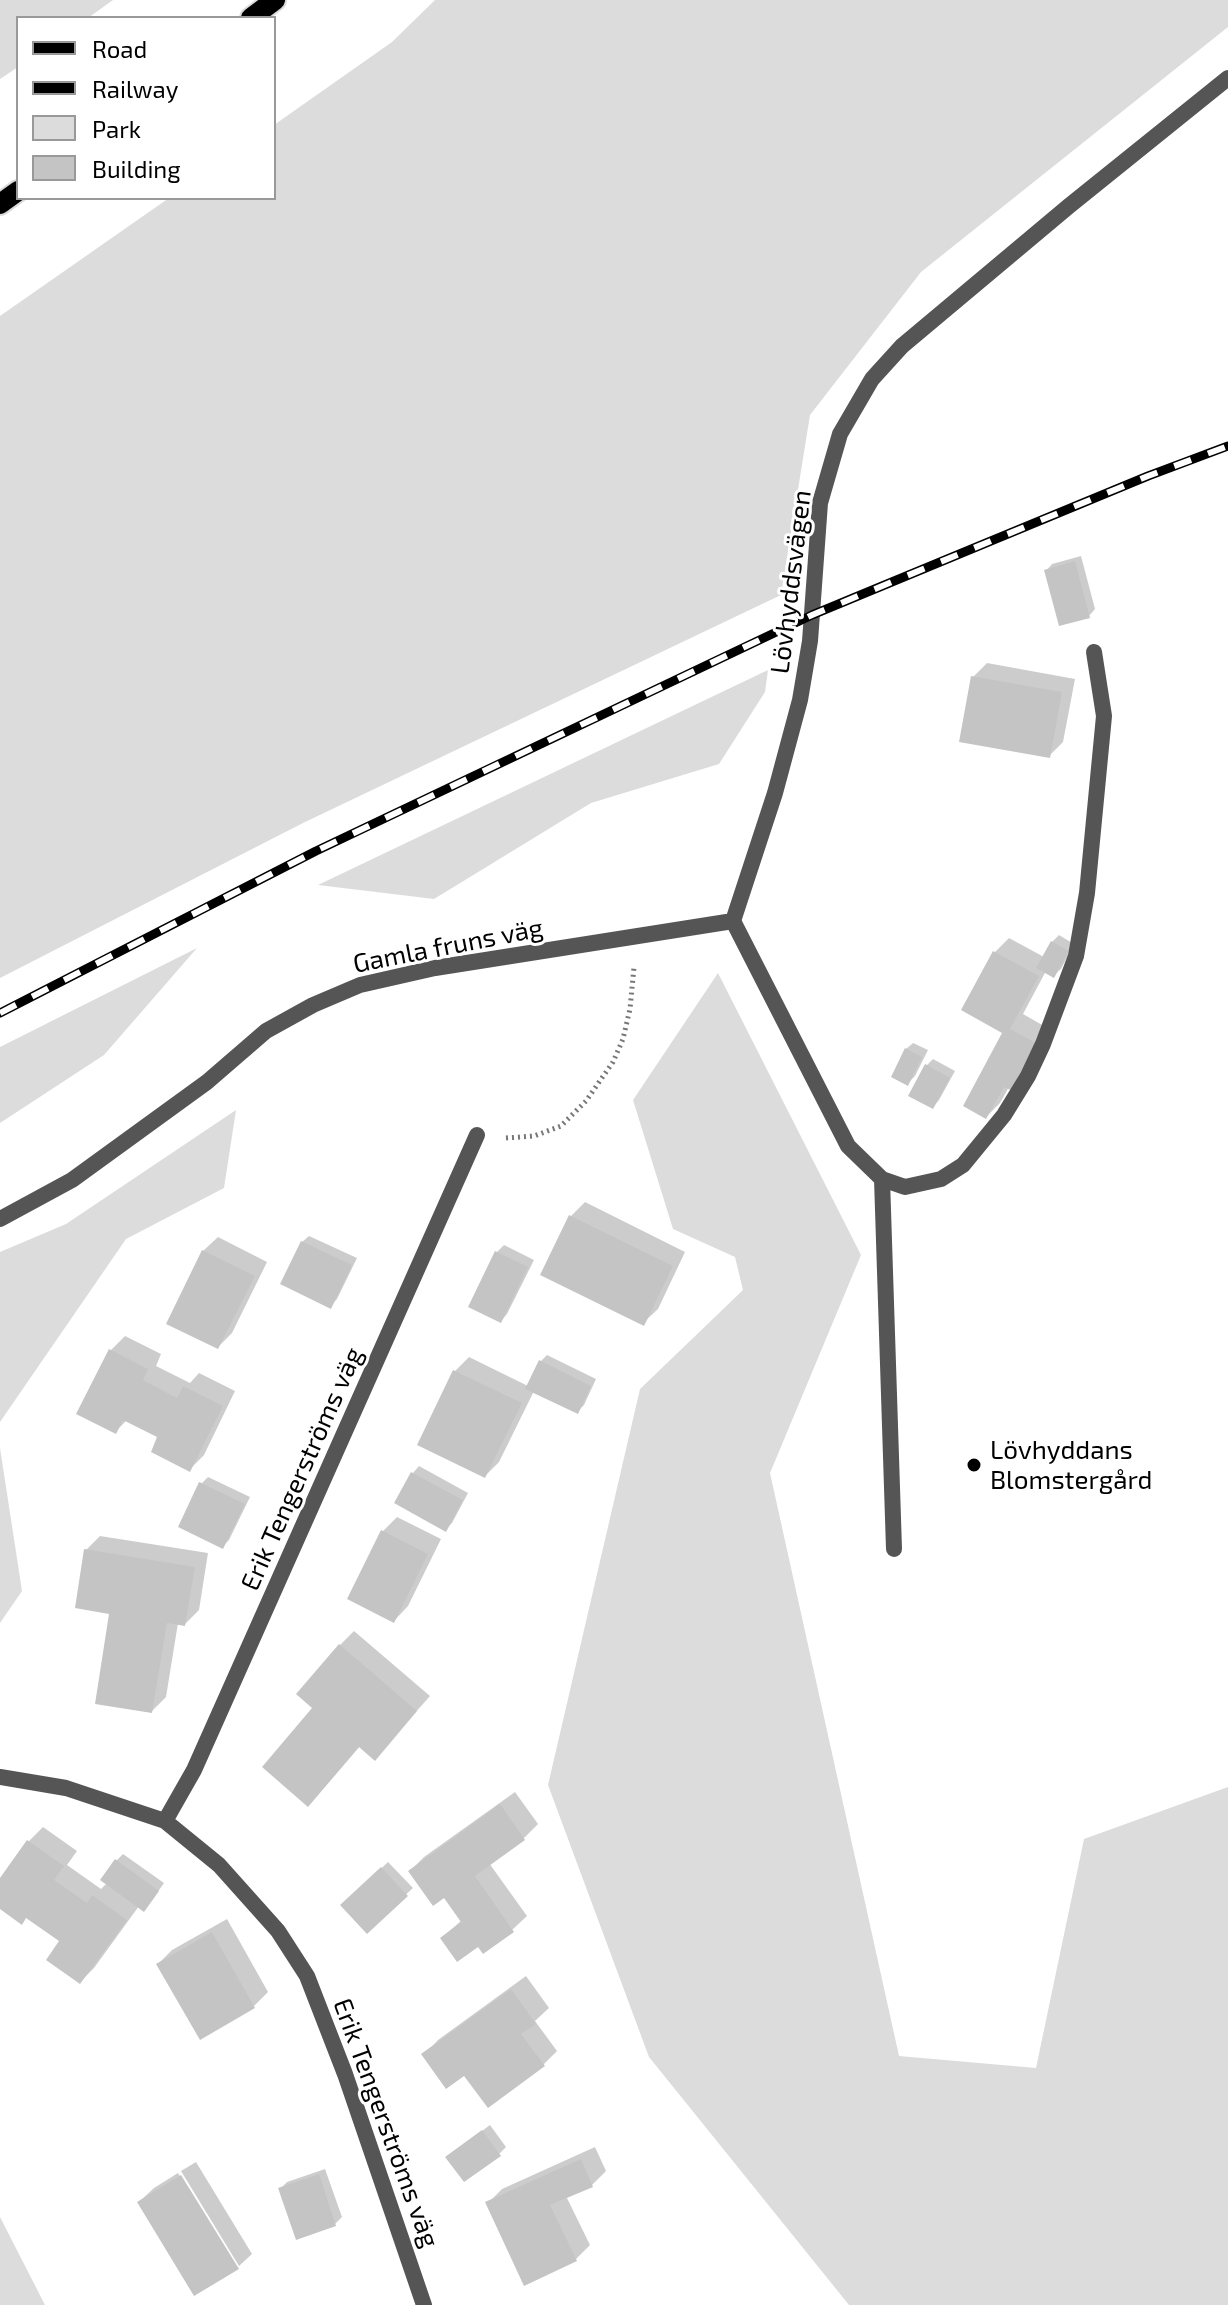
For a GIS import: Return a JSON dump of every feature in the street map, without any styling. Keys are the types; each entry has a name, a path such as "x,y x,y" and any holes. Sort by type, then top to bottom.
{"main road":[{"path":"254,16 275,0"}],"street":[{"name":"Lövhyddsvägen","path":"733,921 775,793 800,700 810,641 820,503 840,434 872,379 902,346 1228,78"},
{"path":"733,921 848,1146 882,1179 905,1187 941,1179 963,1165 1004,1115 1028,1076 1076,956 1087,893 1104,716 1094,652"},
{"name":"Gamla fruns väg","path":"0,1219 72,1180 207,1082 266,1031 313,1005 360,985 435,968 733,921"},
{"name":"Erik Tengerströms väg","path":"165,1821 194,1770 477,1135"},
{"path":"882,1179 894,1549"},
{"name":"Erik Tengerströms väg","path":"0,1777 66,1788 165,1821 219,1865 278,1931 307,1976 345,2074 424,2305"}],"path":[{"path":"477,1135 505,1138 534,1136 561,1126 586,1101 613,1062 623,1039 630,1009 633,937"}],"green space":[{"path":"0,0 113,0 91,16 16,16 16,68 0,79"},
{"path":"435,0 1228,0 1228,27 921,272 810,415 781,595 303,823 0,978 0,316 166,200 276,200 276,124 392,42"},
{"path":"768,670 765,692 719,764 591,803 434,899 318,885"},
{"path":"197,948 104,1055 0,1123 0,1047"},
{"path":"718,973 861,1255 770,1473 899,2056 1036,2068 1084,1839 1228,1787 1228,2305 849,2305 649,2057 548,1785 640,1389 743,1290 735,1257 673,1229 633,1100"},
{"path":"236,1110 224,1188 126,1239 0,1422 0,1252 66,1224"},
{"path":"0,1448 22,1591 0,1623"},
{"path":"0,2217 45,2305 0,2305"}],"building":[{"path":"1075,561 1090,618 1059,626 1044,570"},
{"path":"971,676 1062,692 1050,758 959,742"},
{"path":"1051,941 1069,951 1054,978 1036,968"},
{"path":"993,951 1039,976 1010,1029 1038,1044 1013,1091 1004,1087 986,1119 963,1106 1002,1033 961,1010"},
{"path":"905,1048 922,1057 908,1086 891,1077"},
{"path":"925,1064 950,1078 933,1109 908,1096"},
{"path":"569,1215 673,1266 644,1326 540,1275"},
{"path":"301,1241 352,1265 331,1309 280,1284"},
{"path":"202,1250 255,1276 218,1349 166,1324"},
{"path":"495,1251 528,1267 501,1323 468,1307"},
{"path":"109,1349 148,1369 143,1380 177,1398 183,1386 223,1406 190,1472 151,1452 157,1437 123,1420 116,1434 76,1414"},
{"path":"539,1360 591,1386 578,1414 525,1389"},
{"path":"453,1370 522,1403 485,1478 417,1445"},
{"path":"411,1472 463,1500 446,1532 394,1503"},
{"path":"199,1482 245,1504 223,1549 178,1527"},
{"path":"381,1530 428,1554 394,1623 347,1599"},
{"path":"84,1549 195,1567 185,1626 167,1623 152,1713 95,1704 109,1614 75,1608"},
{"path":"339,1644 417,1711 375,1761 359,1747 308,1807 262,1767 312,1708 296,1694"},
{"path":"500,1804 525,1840 475,1876 514,1932 483,1954 478,1947 457,1962 440,1938 461,1922 444,1898 433,1906 408,1871"},
{"path":"27,1840 64,1866 54,1880 87,1903 92,1895 127,1920 80,1984 46,1960 59,1941 26,1918 22,1925 0,1909 0,1878"},
{"path":"115,1859 159,1891 144,1912 100,1880"},
{"path":"381,1867 408,1896 367,1934 340,1905"},
{"path":"212,1932 255,2008 200,2040 156,1964"},
{"path":"511,1989 536,2024 521,2034 545,2066 488,2108 464,2076 446,2089 421,2054"},
{"path":"482,2130 501,2156 464,2182 445,2157"},
{"path":"581,2159 593,2187 550,2205 577,2261 524,2286 485,2202"},
{"path":"319,2174 336,2226 296,2240 278,2188"},
{"path":"181,2175 239,2269 194,2296 137,2202"}],"railway":[{"path":"0,1013 316,851 812,615 1228,446"}],"place":[{"name":"Lövhyddans Blomstergård","path":"974,1465"}]}
